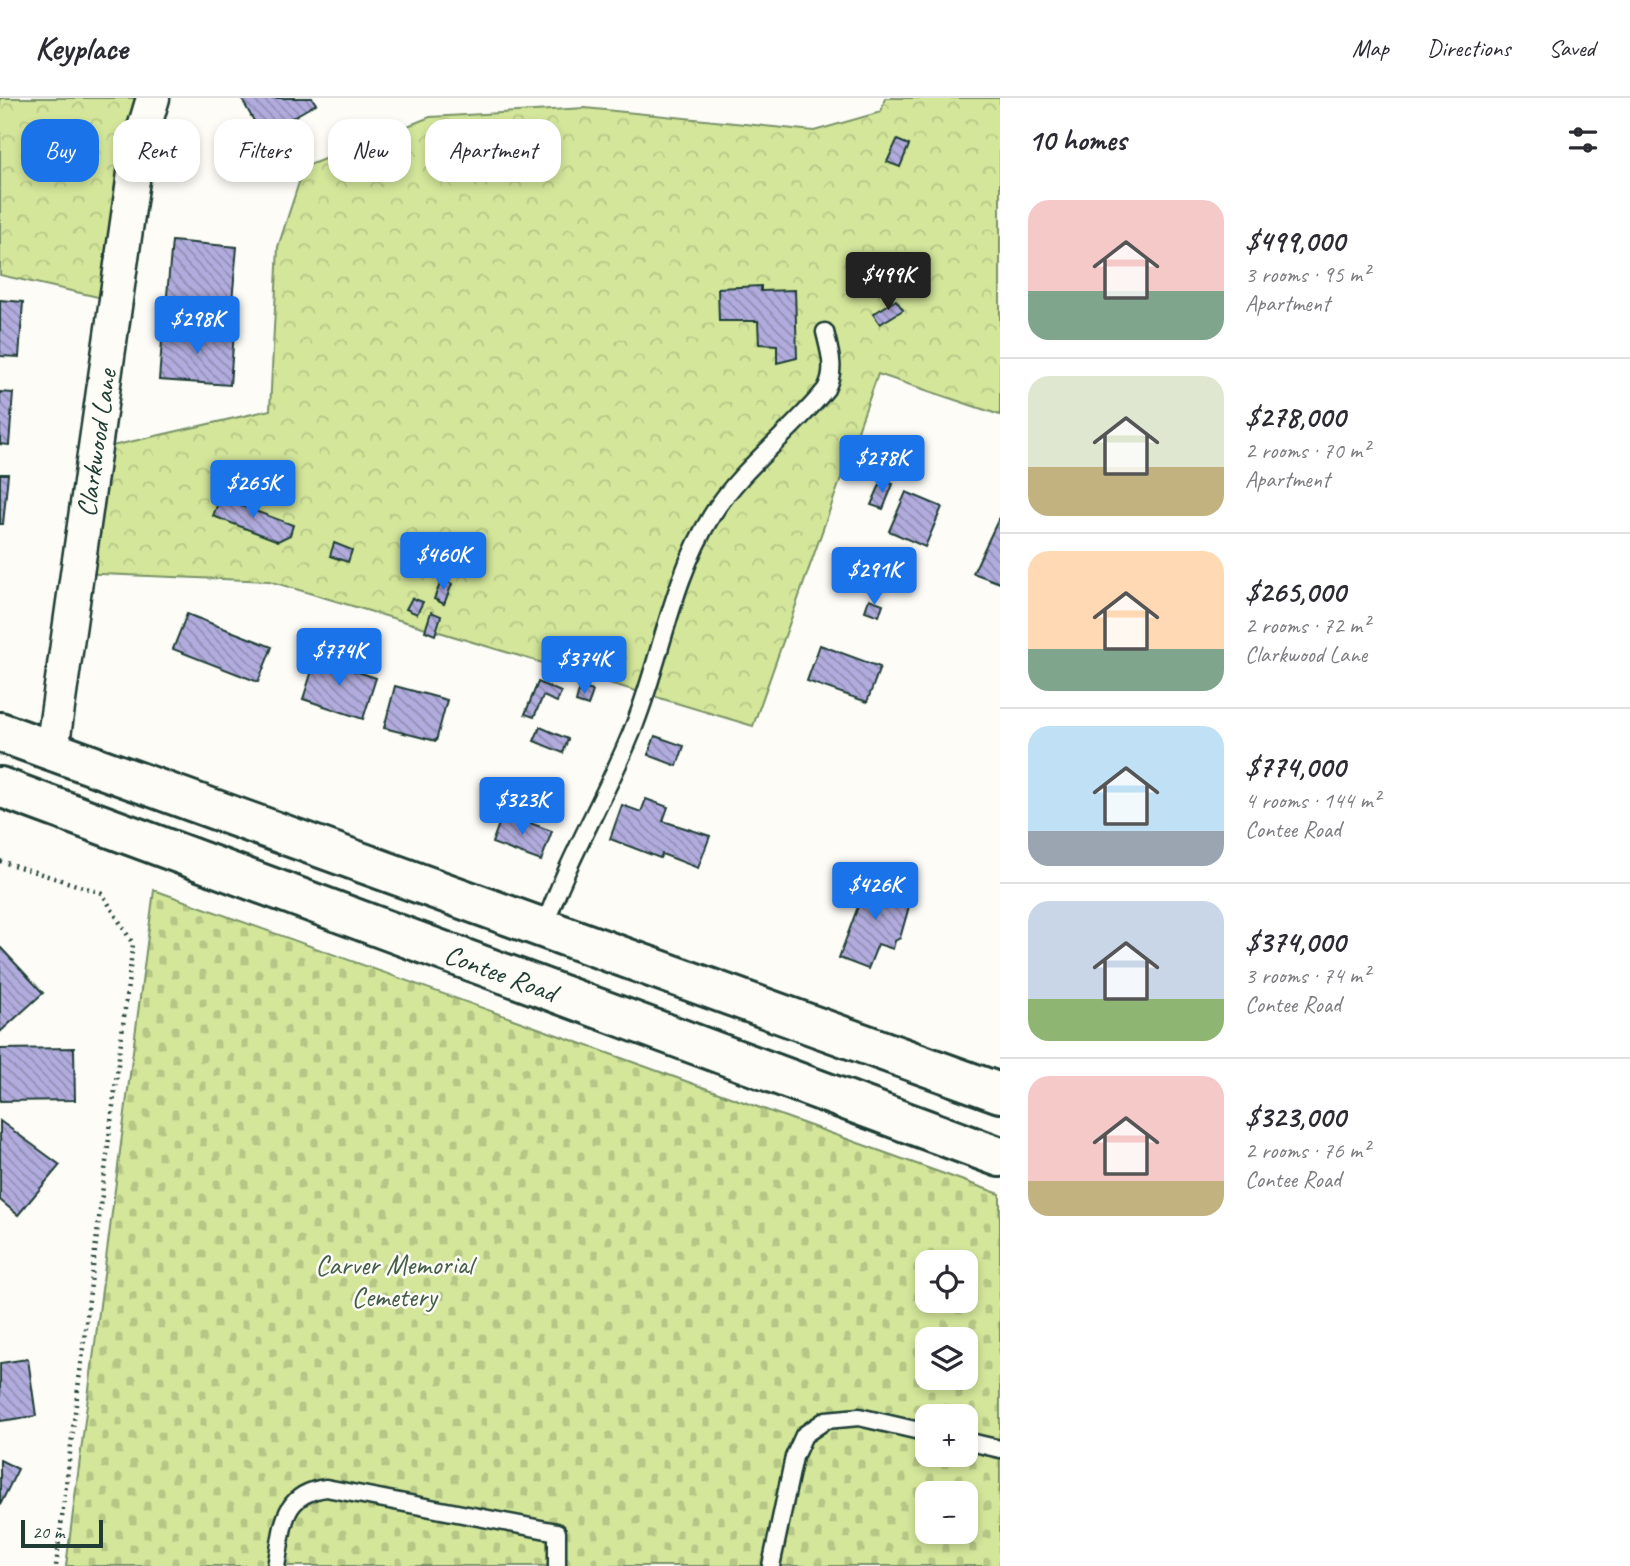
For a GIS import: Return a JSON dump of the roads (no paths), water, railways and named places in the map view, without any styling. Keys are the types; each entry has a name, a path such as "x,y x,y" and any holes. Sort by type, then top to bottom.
{"street":[{"name":"Clarkwood Lane","path":"52,750 137,152 153,98"},
{"name":"Contee Road","path":"0,732 1000,1093"},
{"name":"Contee Road","path":"0,787 1000,1157"}],"lane":[{"path":"544,928 560,880 623,755 644,701 685,566 698,539 730,488 826,389 831,379 832,363 825,332"},
{"path":"771,1566 794,1457 804,1435 826,1420 859,1417 915,1430"},
{"path":"978,1444 1000,1449"},
{"path":"276,1566 288,1507 309,1490 326,1488 557,1532 557,1566"}],"park label":[{"name":"Carver Memorial Cemetery","path":"394,1280"}]}
